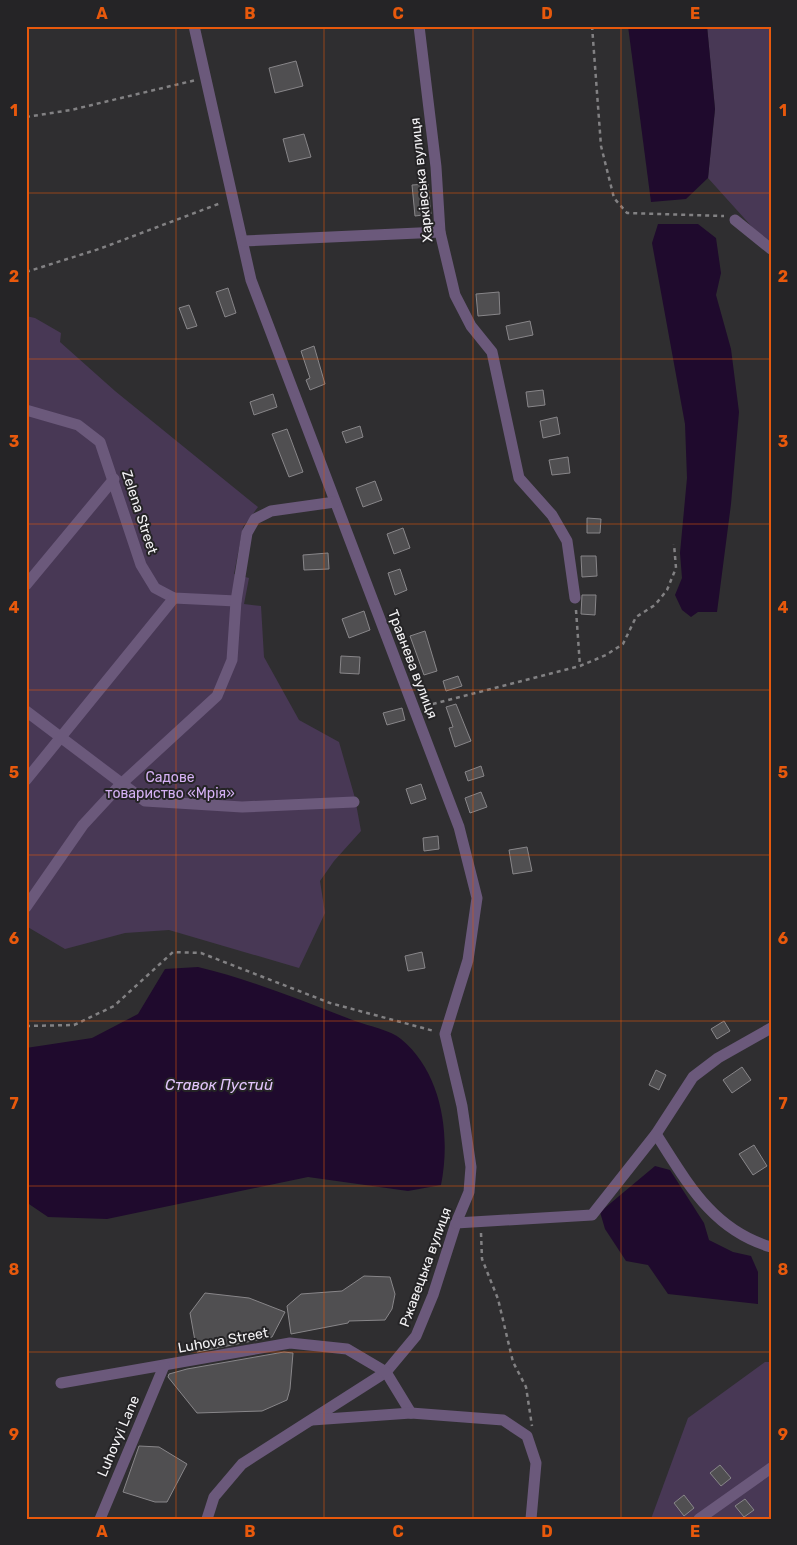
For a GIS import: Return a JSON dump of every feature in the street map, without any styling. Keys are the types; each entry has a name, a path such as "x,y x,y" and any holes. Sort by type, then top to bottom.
{"street":[{"name":"Травнева вулиця","path":"194,26 251,280 459,827 477,898 468,960 445,1034"},
{"name":"Харківська вулиця","path":"419,26 436,167 440,232 454,295 471,326 492,352 519,478 552,515 567,541 575,598"},
{"path":"735,220 771,249"},
{"path":"243,241 440,232"},
{"name":"Zelena Street","path":"26,410 78,425 100,442 141,564 155,588 174,598 236,601"},
{"path":"26,586 114,479"},
{"path":"26,907 84,825 120,784 217,696 232,660 236,601 247,533 255,519 271,511 335,502"},
{"path":"26,780 174,598"},
{"path":"26,711 145,802 242,806 354,802"},
{"path":"456,1223 592,1214 656,1134 693,1077 718,1058 771,1028"},
{"name":"Ржавецька вулиця","path":"207,1519 214,1497 242,1464 386,1372 416,1336 433,1295 456,1223 469,1192 471,1167 462,1106 445,1034"},
{"path":"656,1134 705,1206 732,1231 771,1247"},
{"name":"Luhova Street","path":"61,1383 290,1343 347,1349 386,1372"},
{"name":"Luhovyi Lane","path":"100,1519 164,1366"},
{"path":"386,1372 411,1414"},
{"path":"310,1420 411,1414 503,1420 528,1436 536,1463 531,1519"},
{"path":"699,1519 771,1468"}],"path":[{"path":"592,26 601,146 614,198 627,213 722,216 735,220"},
{"path":"26,117 71,110 206,78"},
{"path":"26,272 99,249 232,199"},
{"path":"414,709 580,666 606,655 623,644 636,618 655,605 668,590 676,568 674,544"},
{"path":"575,598 580,666"},
{"path":"26,1026 74,1025 114,1006 173,952 201,953 330,1003 445,1034"},
{"path":"480,1221 482,1259 498,1299 513,1362 526,1387 532,1430 528,1436"}],"green space":[{"path":"707,26 771,26 771,242 753,228 708,178 715,109"},
{"name":"Садове товариство «Мрія»","path":"26,316 35,318 61,333 60,342 115,391 258,507 243,527 234,574 249,578 244,604 261,606 264,657 299,720 339,742 355,798 361,831 334,861 320,881 325,913 299,968 169,930 125,933 65,949 26,926"},
{"path":"765,1362 771,1362 771,1519 651,1519 688,1418"}],"water":[{"path":"628,26 707,26 715,109 708,178 686,199 651,202"},
{"path":"658,224 698,224 716,238 721,273 716,295 731,349 739,412 731,504 717,612 698,612 691,617 682,610 675,595 682,578 680,553 687,478 685,424 652,243"},
{"name":"Ставок Пустий","path":"198,967 277,991 385,1031 401,1039 415,1053 426,1069 440,1106 445,1146 441,1185 408,1191 308,1177 107,1219 48,1217 26,1202 26,1048 92,1038 138,1014 165,969"},
{"path":"655,1166 670,1170 704,1223 709,1240 733,1252 751,1256 758,1272 758,1304 668,1294 648,1265 626,1261 605,1229 600,1212"}],"building":[{"path":"296,61 303,86 275,93 269,68"},
{"path":"304,134 311,157 289,162 283,139"},
{"path":"428,184 431,214 415,216 412,185"},
{"path":"228,288 236,313 225,317 216,292"},
{"path":"499,292 500,314 478,316 476,294"},
{"path":"189,305 197,326 187,329 179,308"},
{"path":"530,321 533,335 509,340 506,326"},
{"path":"314,346 325,384 310,390 306,380 310,378 301,351"},
{"path":"543,390 545,405 528,407 526,392"},
{"path":"273,394 277,407 254,415 250,402"},
{"path":"557,417 560,434 543,438 540,421"},
{"path":"360,426 363,437 346,443 342,432"},
{"path":"287,429 303,472 289,477 272,434"},
{"path":"568,457 570,473 552,475 549,460"},
{"path":"375,481 382,500 363,507 356,488"},
{"path":"587,518 601,519 600,533 587,533"},
{"path":"403,528 410,548 394,554 387,534"},
{"path":"328,553 329,569 304,570 303,555"},
{"path":"581,556 596,556 597,576 582,577"},
{"path":"400,569 407,590 395,595 388,573"},
{"path":"582,595 596,595 595,615 581,614"},
{"path":"364,611 370,630 349,638 342,619"},
{"path":"425,631 437,671 424,675 410,636"},
{"path":"341,656 360,657 359,674 340,673"},
{"path":"458,676 462,686 446,691 443,681"},
{"path":"456,704 471,741 455,747 449,728 453,727 446,707"},
{"path":"402,708 405,720 387,725 383,713"},
{"path":"481,766 484,776 468,781 465,772"},
{"path":"421,784 426,799 411,804 406,789"},
{"path":"481,792 487,807 470,813 465,798"},
{"path":"438,836 439,849 424,851 423,838"},
{"path":"527,847 532,871 513,874 509,850"},
{"path":"422,952 425,968 408,971 405,956"},
{"path":"724,1021 730,1031 717,1039 711,1029"},
{"path":"742,1067 751,1080 732,1093 723,1080"},
{"path":"656,1070 666,1075 659,1090 649,1085"},
{"path":"754,1145 767,1166 753,1175 739,1154"},
{"path":"364,1276 390,1277 395,1294 392,1309 385,1320 349,1321 348,1323 291,1334 287,1306 301,1294 342,1291"},
{"path":"205,1293 249,1298 285,1312 272,1337 197,1352 190,1313"},
{"path":"284,1352 293,1353 290,1389 287,1400 262,1411 197,1413 168,1377 169,1374 187,1369"},
{"path":"139,1446 159,1447 187,1464 167,1502 155,1502 123,1492"},
{"path":"720,1465 731,1478 721,1486 710,1473"},
{"path":"684,1495 694,1508 684,1516 674,1503"},
{"path":"745,1499 754,1510 744,1517 735,1506"}]}
